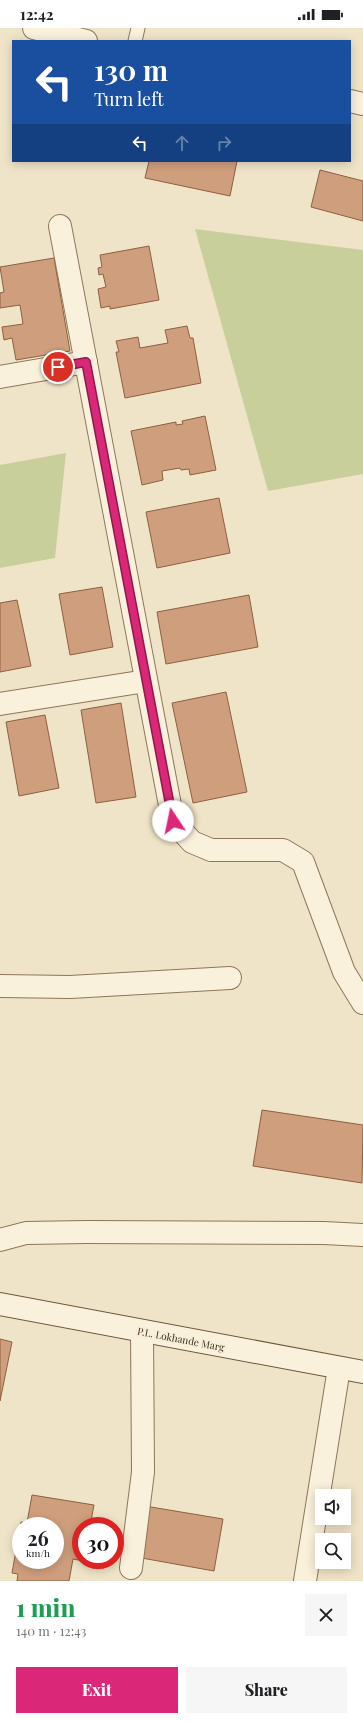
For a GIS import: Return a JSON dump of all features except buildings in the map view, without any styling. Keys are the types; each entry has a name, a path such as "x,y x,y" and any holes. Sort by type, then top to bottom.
{"street":[{"path":"34,28 82,40"},
{"path":"351,101 363,104"},
{"path":"60,226 173,821 192,842 211,850 283,850 303,862 344,972 363,1003"},
{"path":"0,377 86,362"},
{"path":"0,704 146,681"},
{"path":"0,986 70,987 230,978"},
{"path":"0,1240 26,1233 79,1232 363,1235"},
{"name":"P.L. Lokhande Marg","path":"0,1304 363,1372"},
{"path":"131,1568 143,1472 142,1331"},
{"path":"305,1581 339,1368"}],"lane":[{"path":"135,40 138,28"}],"green space":[{"path":"195,229 363,250 363,474 268,491"},
{"path":"66,453 55,558 0,568 0,465"}],"route":[{"path":"58,367 86,362 173,821"}]}
